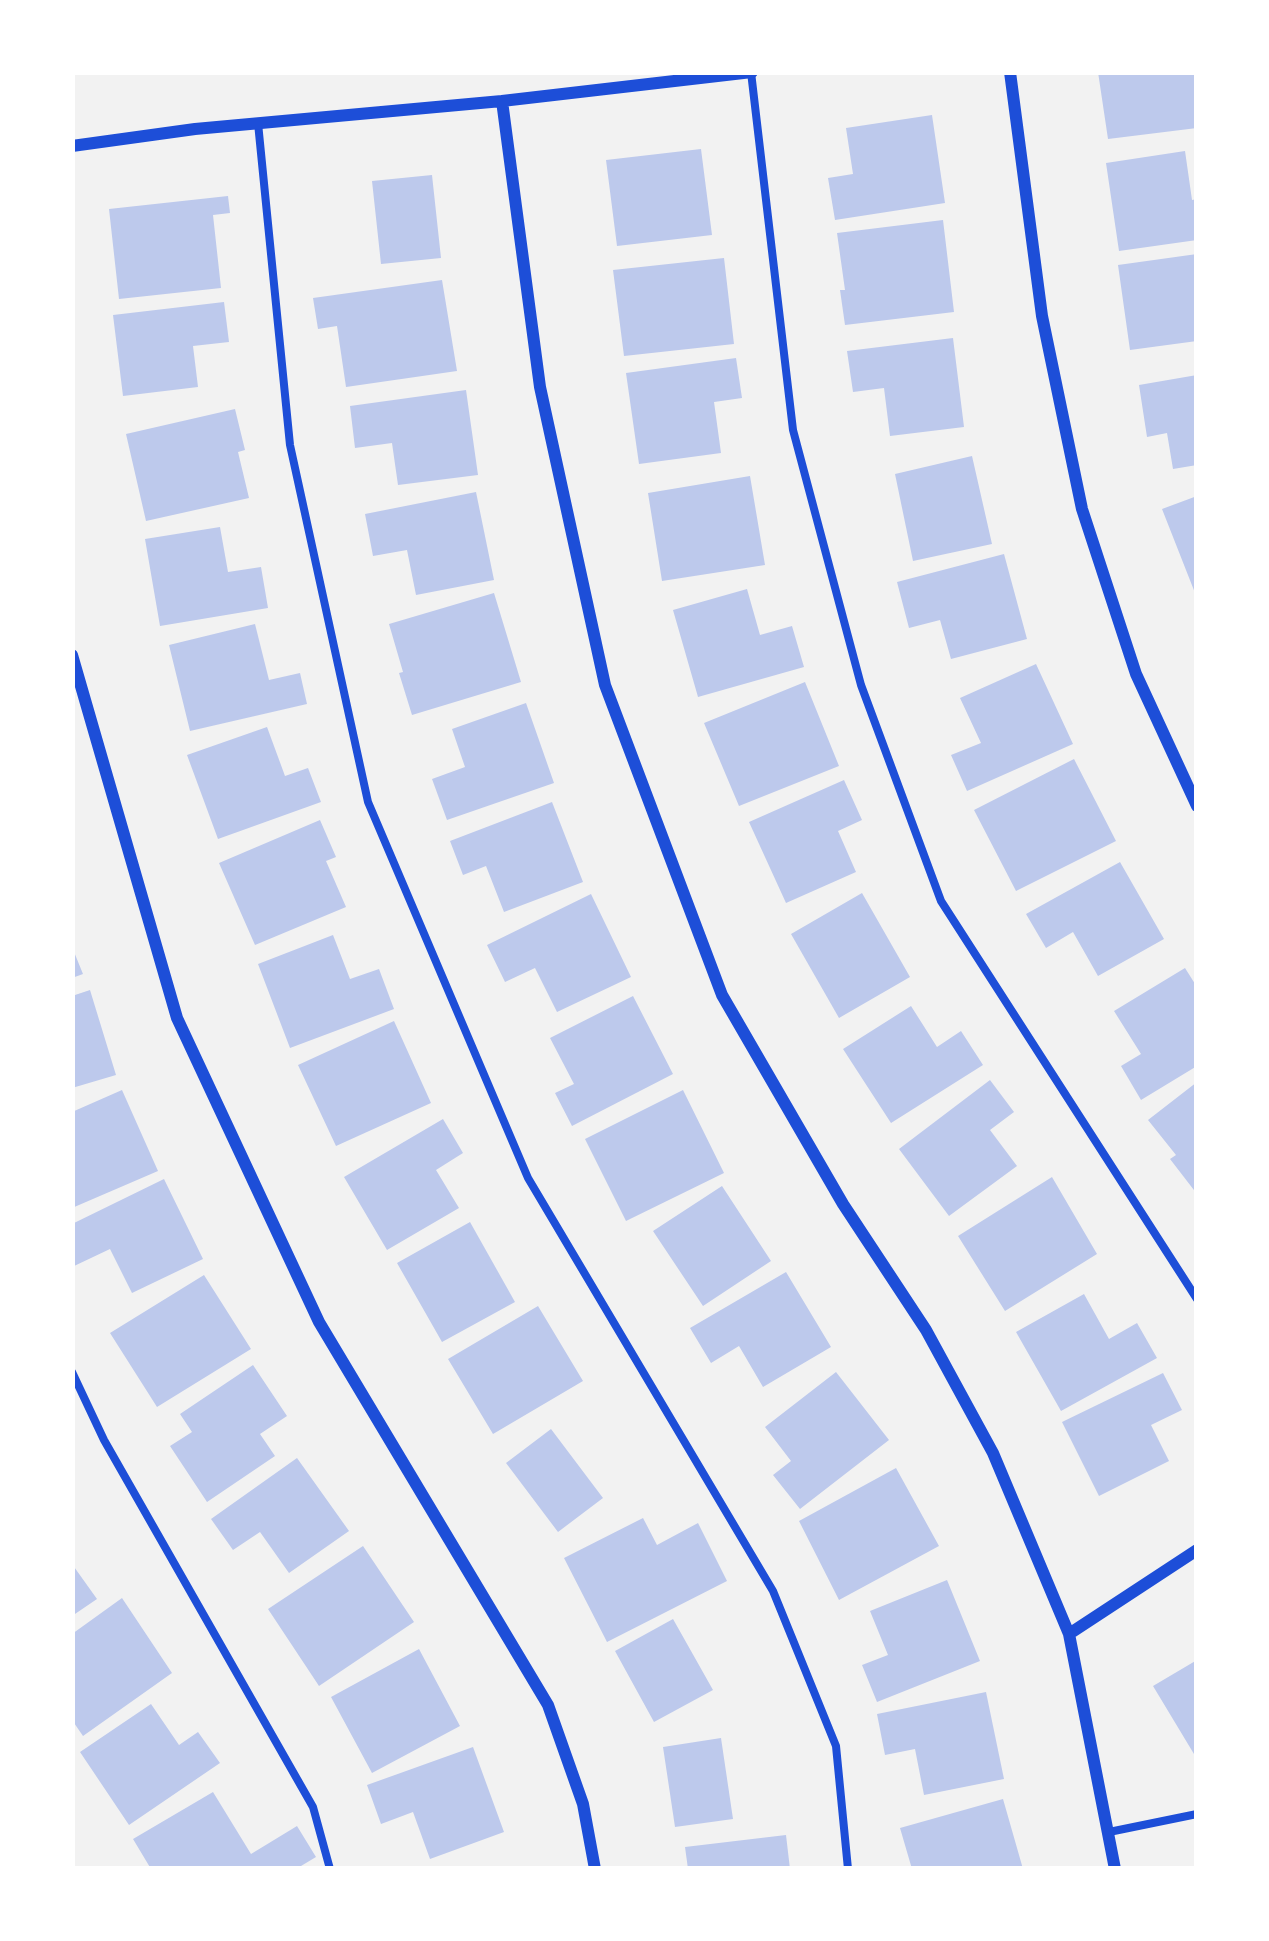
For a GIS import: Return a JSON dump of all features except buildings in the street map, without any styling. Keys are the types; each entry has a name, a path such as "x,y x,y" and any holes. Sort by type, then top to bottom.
{"street":[{"path":"72,146 752,72"},
{"path":"1010,72 1042,316 1082,509 1136,674 1197,806"},
{"path":"502,101 540,387 604,686 722,995 843,1204 926,1330 993,1453 1069,1634 1115,1869"},
{"path":"72,655 177,1018 319,1322 548,1705 583,1804 595,1869"},
{"path":"1069,1634 1197,1550"}],"lane":[{"path":"752,72 793,430 861,685 941,901 1197,1299"},
{"path":"258,123 290,445 368,802 528,1178 773,1591 836,1746 848,1869"},
{"path":"72,1372 104,1441 313,1807 330,1869"},
{"path":"1108,1832 1197,1814"}]}
